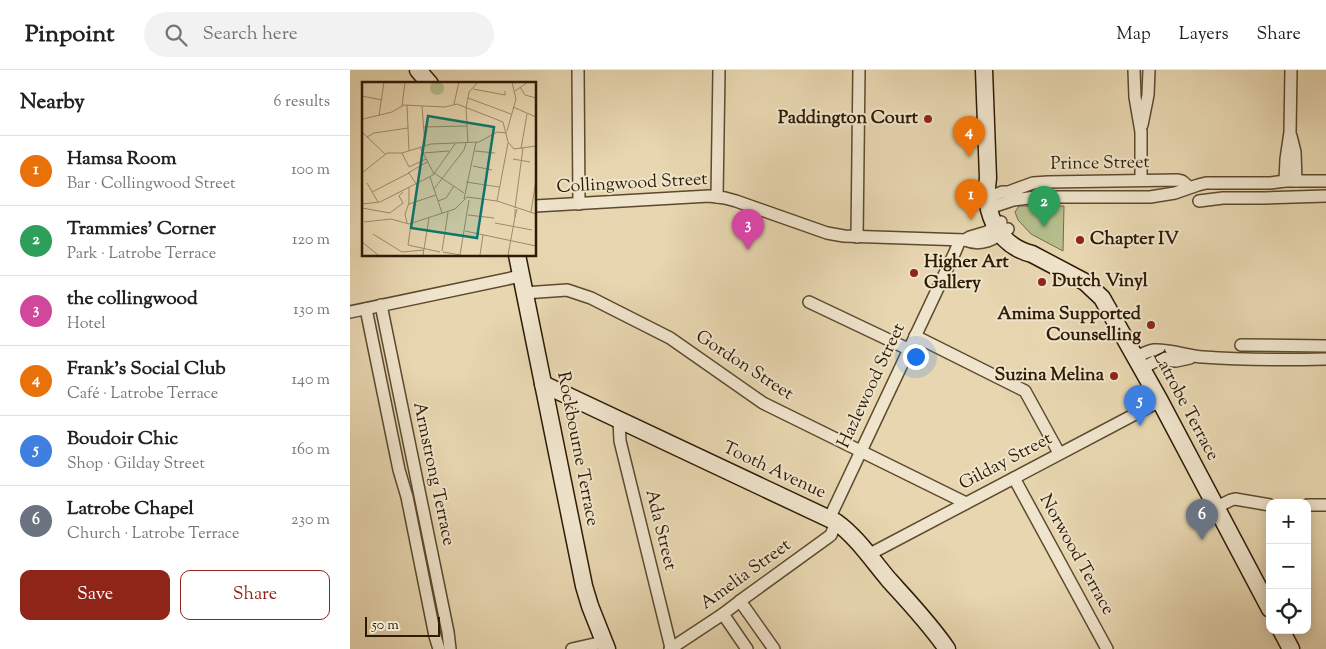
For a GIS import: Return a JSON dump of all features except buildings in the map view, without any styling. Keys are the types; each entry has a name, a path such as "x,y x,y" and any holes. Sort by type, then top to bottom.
{"street":[{"path":"418,70 428,82"},
{"path":"578,70 580,204"},
{"path":"717,197 719,70"},
{"path":"858,237 859,70"},
{"path":"984,70 988,178 996,215"},
{"path":"1134,70 1135,97 1141,132 1141,180"},
{"path":"1141,132 1149,89 1149,70"},
{"path":"1291,70 1290,132 1286,159 1291,181"},
{"name":"Prince Street","path":"996,215 1011,191 1040,182 1180,181 1189,188"},
{"name":"Prince Street","path":"996,215 1013,200 1036,197 1150,197 1175,193 1206,183 1326,181"},
{"path":"1270,183 1275,198"},
{"name":"Prince Street","path":"1270,183 1308,196"},
{"name":"Prince Street","path":"1011,191 1036,197"},
{"name":"Collingwood Street","path":"536,206 709,196 736,200 827,233 844,236 962,240 970,242 992,241 996,215"},
{"name":"Prince Street","path":"1199,201 1223,198 1326,196"},
{"name":"Latrobe Terrace","path":"996,215 1024,252 1032,254 1085,282 1102,298 1140,363 1266,601"},
{"name":"Hazlewood Street","path":"832,521 860,452 962,240"},
{"name":"Rockbourne Terrace","path":"518,256 584,586 605,646"},
{"path":"350,312 521,276"},
{"name":"Gordon Street","path":"524,293 567,290 591,298 670,338 763,403 966,503"},
{"path":"809,302 908,349"},
{"name":"Armstrong Terrace","path":"381,305 450,649"},
{"name":"Armstrong Terrace","path":"366,309 399,470 407,497 439,649"},
{"path":"915,336 1025,391 1059,453"},
{"path":"1241,345 1326,346"},
{"path":"1140,363 1148,352 1156,350 1194,357 1326,359"},
{"name":"Tooth Avenue","path":"544,384 832,521 848,532 868,554 947,649"},
{"name":"Gilday Street","path":"868,554 1160,400"},
{"name":"Ada Street","path":"620,420 620,441 670,648"},
{"name":"Norwood Terrace","path":"1014,478 1107,649"},
{"path":"1217,507 1235,499 1266,504"},
{"path":"1311,505 1326,504"},
{"name":"Amelia Street","path":"670,648 723,614 831,535 832,521"},
{"path":"740,601 774,649"},
{"path":"723,614 747,649"},
{"path":"1283,634 1291,649"},
{"path":"572,649 605,646"}],"green space":[{"path":"1019,206 1064,206 1063,251 1031,234 1018,220 1015,212"}],"place":[{"name":"Paddington Court","path":"928,119"},
{"name":"Frank's Social Club","path":"969,157"},
{"name":"Hamsa Room","path":"971,220"},
{"name":"Trammies' Corner","path":"1044,227"},
{"name":"Chapter IV","path":"1080,240"},
{"name":"the collingwood","path":"748,250"},
{"name":"Higher Art Gallery","path":"914,273"},
{"name":"Dutch Vinyl","path":"1042,282"},
{"name":"Amima Supported Counselling","path":"1151,325"},
{"name":"Suzina Melina","path":"1114,376"},
{"name":"Boudoir Chic","path":"1140,426"},
{"name":"Latrobe Chapel","path":"1202,540"}]}
